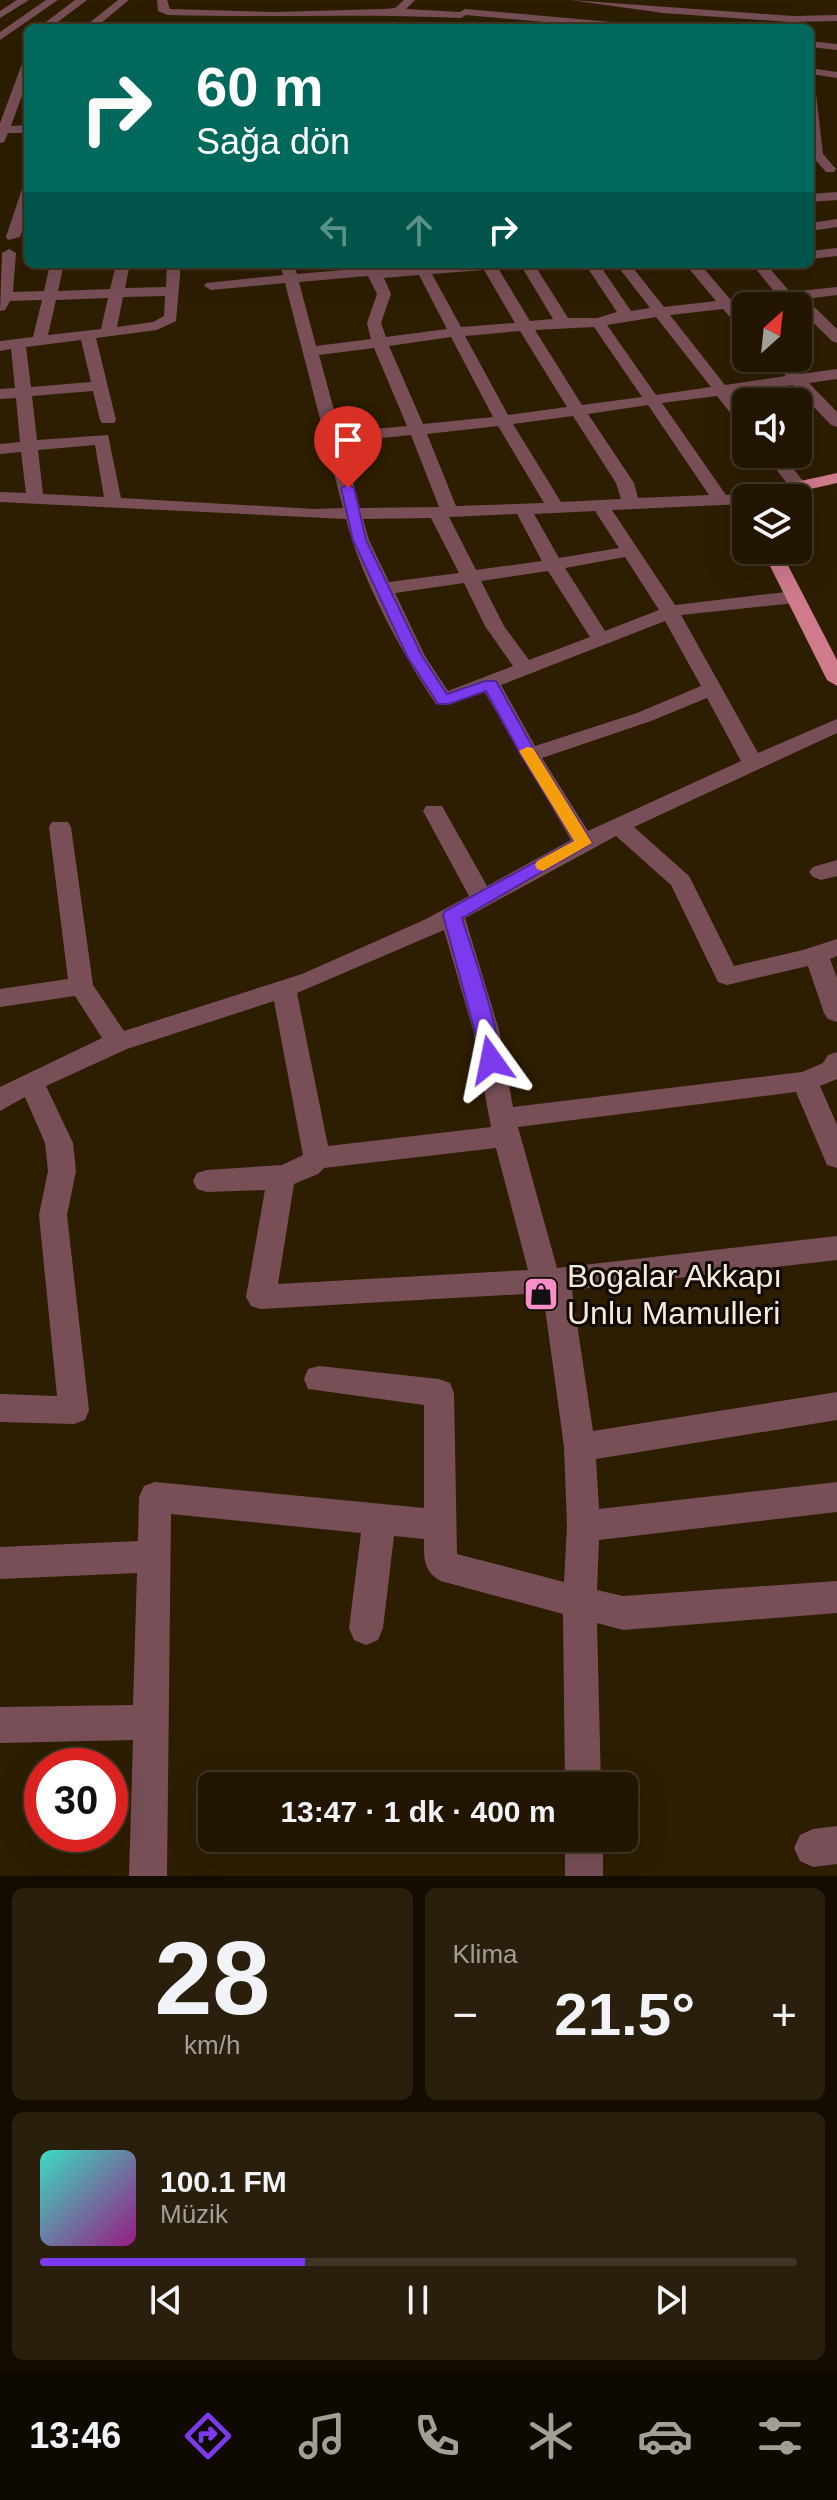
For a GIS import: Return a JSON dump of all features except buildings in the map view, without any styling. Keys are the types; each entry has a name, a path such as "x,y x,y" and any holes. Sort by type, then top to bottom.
{"main road":[{"path":"812,484 837,478"},
{"path":"778,564 837,680"}],"street":[{"path":"0,15 24,0"},
{"path":"0,38 53,0"},
{"path":"49,24 82,0"},
{"path":"93,24 124,0"},
{"path":"162,0 162,9 168,12 275,15 397,12 539,17 837,18"},
{"path":"254,2 397,12 410,0"},
{"path":"452,24 478,0"},
{"path":"480,24 505,0"},
{"path":"575,0 658,15"},
{"path":"266,24 288,2"},
{"path":"532,24 539,17"},
{"path":"0,38 14,39"},
{"path":"814,42 837,41"},
{"path":"814,43 837,47"},
{"path":"814,74 837,75"},
{"path":"2,134 24,75"},
{"path":"814,110 822,143 817,155 834,169"},
{"path":"2,134 24,130"},
{"path":"814,171 834,169"},
{"path":"824,197 837,208"},
{"path":"13,237 19,210"},
{"path":"814,226 837,223"},
{"path":"814,255 837,252"},
{"path":"9,253 3,302 48,296 173,291"},
{"path":"814,255 837,271"},
{"path":"39,343 56,268"},
{"path":"108,332 122,268"},
{"path":"0,346 157,326 171,318 174,268"},
{"path":"211,287 289,272 406,268"},
{"path":"423,268 503,421 555,507"},
{"path":"490,268 625,483 631,504"},
{"path":"529,268 563,323"},
{"path":"595,268 627,316"},
{"path":"626,268 732,405"},
{"path":"695,268 732,311"},
{"path":"763,268 787,292"},
{"path":"373,270 384,294 374,323 379,341 440,483 443,512 469,575 495,626 526,670"},
{"path":"289,272 360,540 415,656 443,700 683,608 795,597"},
{"path":"812,294 837,291"},
{"path":"309,352 456,332 602,322 732,303"},
{"path":"812,315 837,338"},
{"path":"602,322 600,325 721,500"},
{"path":"88,336 108,420"},
{"path":"18,345 35,499"},
{"path":"790,372 837,422"},
{"path":"333,438 653,402 837,374"},
{"path":"0,394 100,386"},
{"path":"0,449 102,439 113,497 111,503"},
{"path":"783,468 797,484"},
{"path":"0,497 355,513 732,499"},
{"path":"600,505 670,612 753,764"},
{"path":"523,509 553,565 601,639"},
{"path":"383,589 630,551"},
{"path":"490,684 529,755 584,843"},
{"path":"529,755 644,717 712,689"},
{"path":"0,1101 30,1082 118,1042 325,974 452,915 584,843 837,725"},
{"path":"434,811 482,899"},
{"path":"619,826 681,881 727,976 827,950 837,1013"},
{"path":"60,827 81,986 118,1042"},
{"path":"452,915 486,1030 504,1128 551,1281 580,1447 583,1772"},
{"path":"0,998 81,986"},
{"path":"284,989 317,1158"},
{"path":"207,1181 281,1176 310,1167 317,1158 805,1081 832,1070 837,1062"},
{"path":"805,1081 836,1160"},
{"path":"0,1408 74,1410 53,1215 62,1171 59,1143 30,1082"},
{"path":"281,1176 261,1297 551,1281 837,1248"},
{"path":"319,1379 439,1393 441,1563 453,1570 623,1613 837,1597"},
{"path":"580,1447 837,1406"},
{"path":"148,1876 155,1497 441,1525"},
{"path":"583,1526 837,1497"},
{"path":"366,1628 379,1520"},
{"path":"0,1563 152,1556"},
{"path":"0,1725 150,1722"},
{"path":"584,1852 584,1876"}],"slow traffic":[{"path":"527,751 584,843 543,865"}],"place":[{"name":"Bogalar Akkapı Unlu Mamulleri","path":"541,1294"}],"route":[{"path":"348,488 360,540 415,656 443,700 490,684 529,755 584,843 452,915 486,1030 491,1060"}]}
